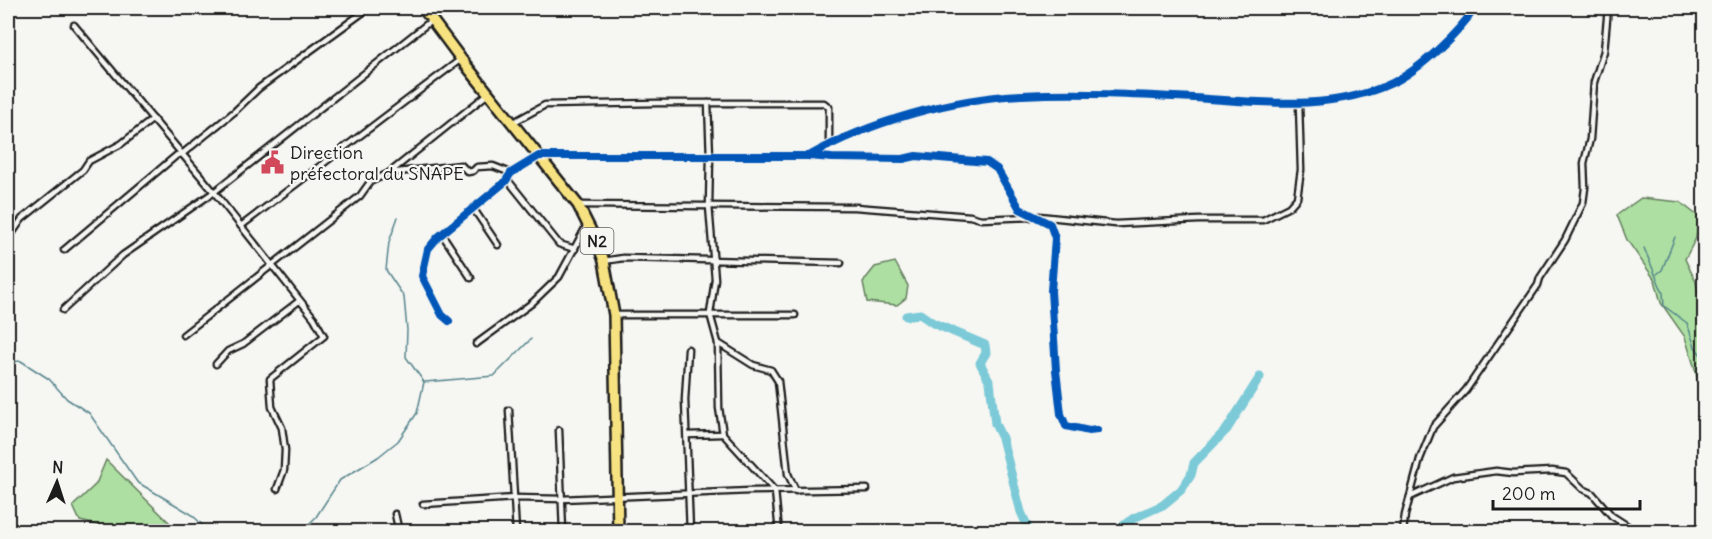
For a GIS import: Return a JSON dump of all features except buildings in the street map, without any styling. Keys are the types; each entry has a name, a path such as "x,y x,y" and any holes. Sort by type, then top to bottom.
{"highway":[{"name":"N2","path":"423,8 578,205 604,261 614,315 618,531"}],"street":[{"path":"64,250 177,155 182,154 234,112 259,88 369,8"},
{"path":"809,156 829,144 953,102 1021,95 1115,94 1299,104 1359,95 1393,83 1429,57 1466,21 1475,8"},
{"path":"1403,531 1420,459 1433,427 1466,390 1538,285 1540,278 1565,240 1583,202 1584,163 1590,139 1594,82 1604,51 1608,8"},
{"path":"63,310 123,255 214,192 432,20"},
{"path":"74,25 272,264 314,318 324,336 270,379 272,407 282,428 285,450 284,470 277,489"},
{"path":"241,226 461,59"},
{"path":"183,335 360,196 370,182 389,173 489,93"},
{"path":"512,123 545,105 825,102 829,107 829,144"},
{"path":"708,103 711,157 709,206 716,279 710,314 718,343 719,408 723,434 775,491 779,531"},
{"path":"578,205 855,207 970,216 981,219 1016,219 1035,216 1116,224 1263,220 1289,207 1297,198 1301,170 1299,104"},
{"path":"11,235 22,219 83,170 89,161 121,144 153,119"},
{"path":"449,321 442,315 422,276 428,249 511,173 539,156 809,156 903,159 916,156 987,162 997,169 1020,209 1050,224 1055,238 1051,291 1061,414 1066,426 1089,431 1097,430"},
{"path":"389,173 461,165 468,172 477,167 493,166 511,173"},
{"path":"507,179 559,244 575,249"},
{"path":"473,208 498,245"},
{"path":"476,344 532,303 559,277 587,221"},
{"path":"442,234 471,278"},
{"path":"604,261 623,258 841,263"},
{"path":"216,364 228,351 243,344 299,301"},
{"path":"614,315 795,315"},
{"path":"718,343 753,365 771,370 778,381 788,474 796,491"},
{"path":"688,349 686,400 690,531"},
{"path":"509,410 516,531"},
{"path":"559,430 563,531"},
{"path":"687,435 723,434"},
{"path":"1410,497 1453,477 1496,471 1566,473 1583,489 1592,493 1612,516 1636,531"},
{"path":"423,504 515,498 562,499 688,493 867,489"},
{"path":"395,514 399,531"}],"green space":[{"path":"1641,198 1680,202 1699,217 1696,238 1685,259 1696,282 1698,294 1704,295 1704,464 1703,421 1696,372 1685,337 1661,303 1655,280 1627,240 1617,215"},
{"path":"895,262 908,286 906,298 897,305 867,302 863,282 875,267"},
{"path":"106,460 178,531 115,531 80,521 73,506 96,484"},
{"path":"1704,464 1704,495 1700,483"}],"waterway":[{"path":"301,532 316,517 340,480 378,457 398,441 417,413 424,382 406,357 407,330 404,297 386,270 389,242 398,217"},
{"path":"1657,274 1662,270 1675,237"},
{"path":"1644,248 1663,293 1664,306 1687,323 1695,347 1704,359"},
{"path":"906,316 920,314 933,323 985,345 986,353 980,363 990,382 995,424 1002,438 1021,512 1030,532"},
{"path":"425,382 494,376 531,339"},
{"path":"8,362 21,361 49,379 67,399 89,413 137,482 191,514 210,532"},
{"path":"1704,367 1702,377 1704,392"},
{"path":"1114,532 1134,518 1163,505 1181,490 1191,475 1194,463 1227,429 1260,377"}],"cycle path":[{"path":"809,156 858,133 912,114 995,97 1108,94 1269,103 1320,102 1344,98 1368,92 1403,77 1449,39 1475,8"},
{"path":"449,321 442,315 422,276 428,249 438,237 505,182 511,173 539,156 809,156 903,159 916,156 987,162 997,169 1020,209 1050,224 1055,238 1051,291 1061,414 1066,426 1089,431 1097,430"}],"place":[{"name":"Direction préfectoral du SNAPE","path":"272,162"}]}
